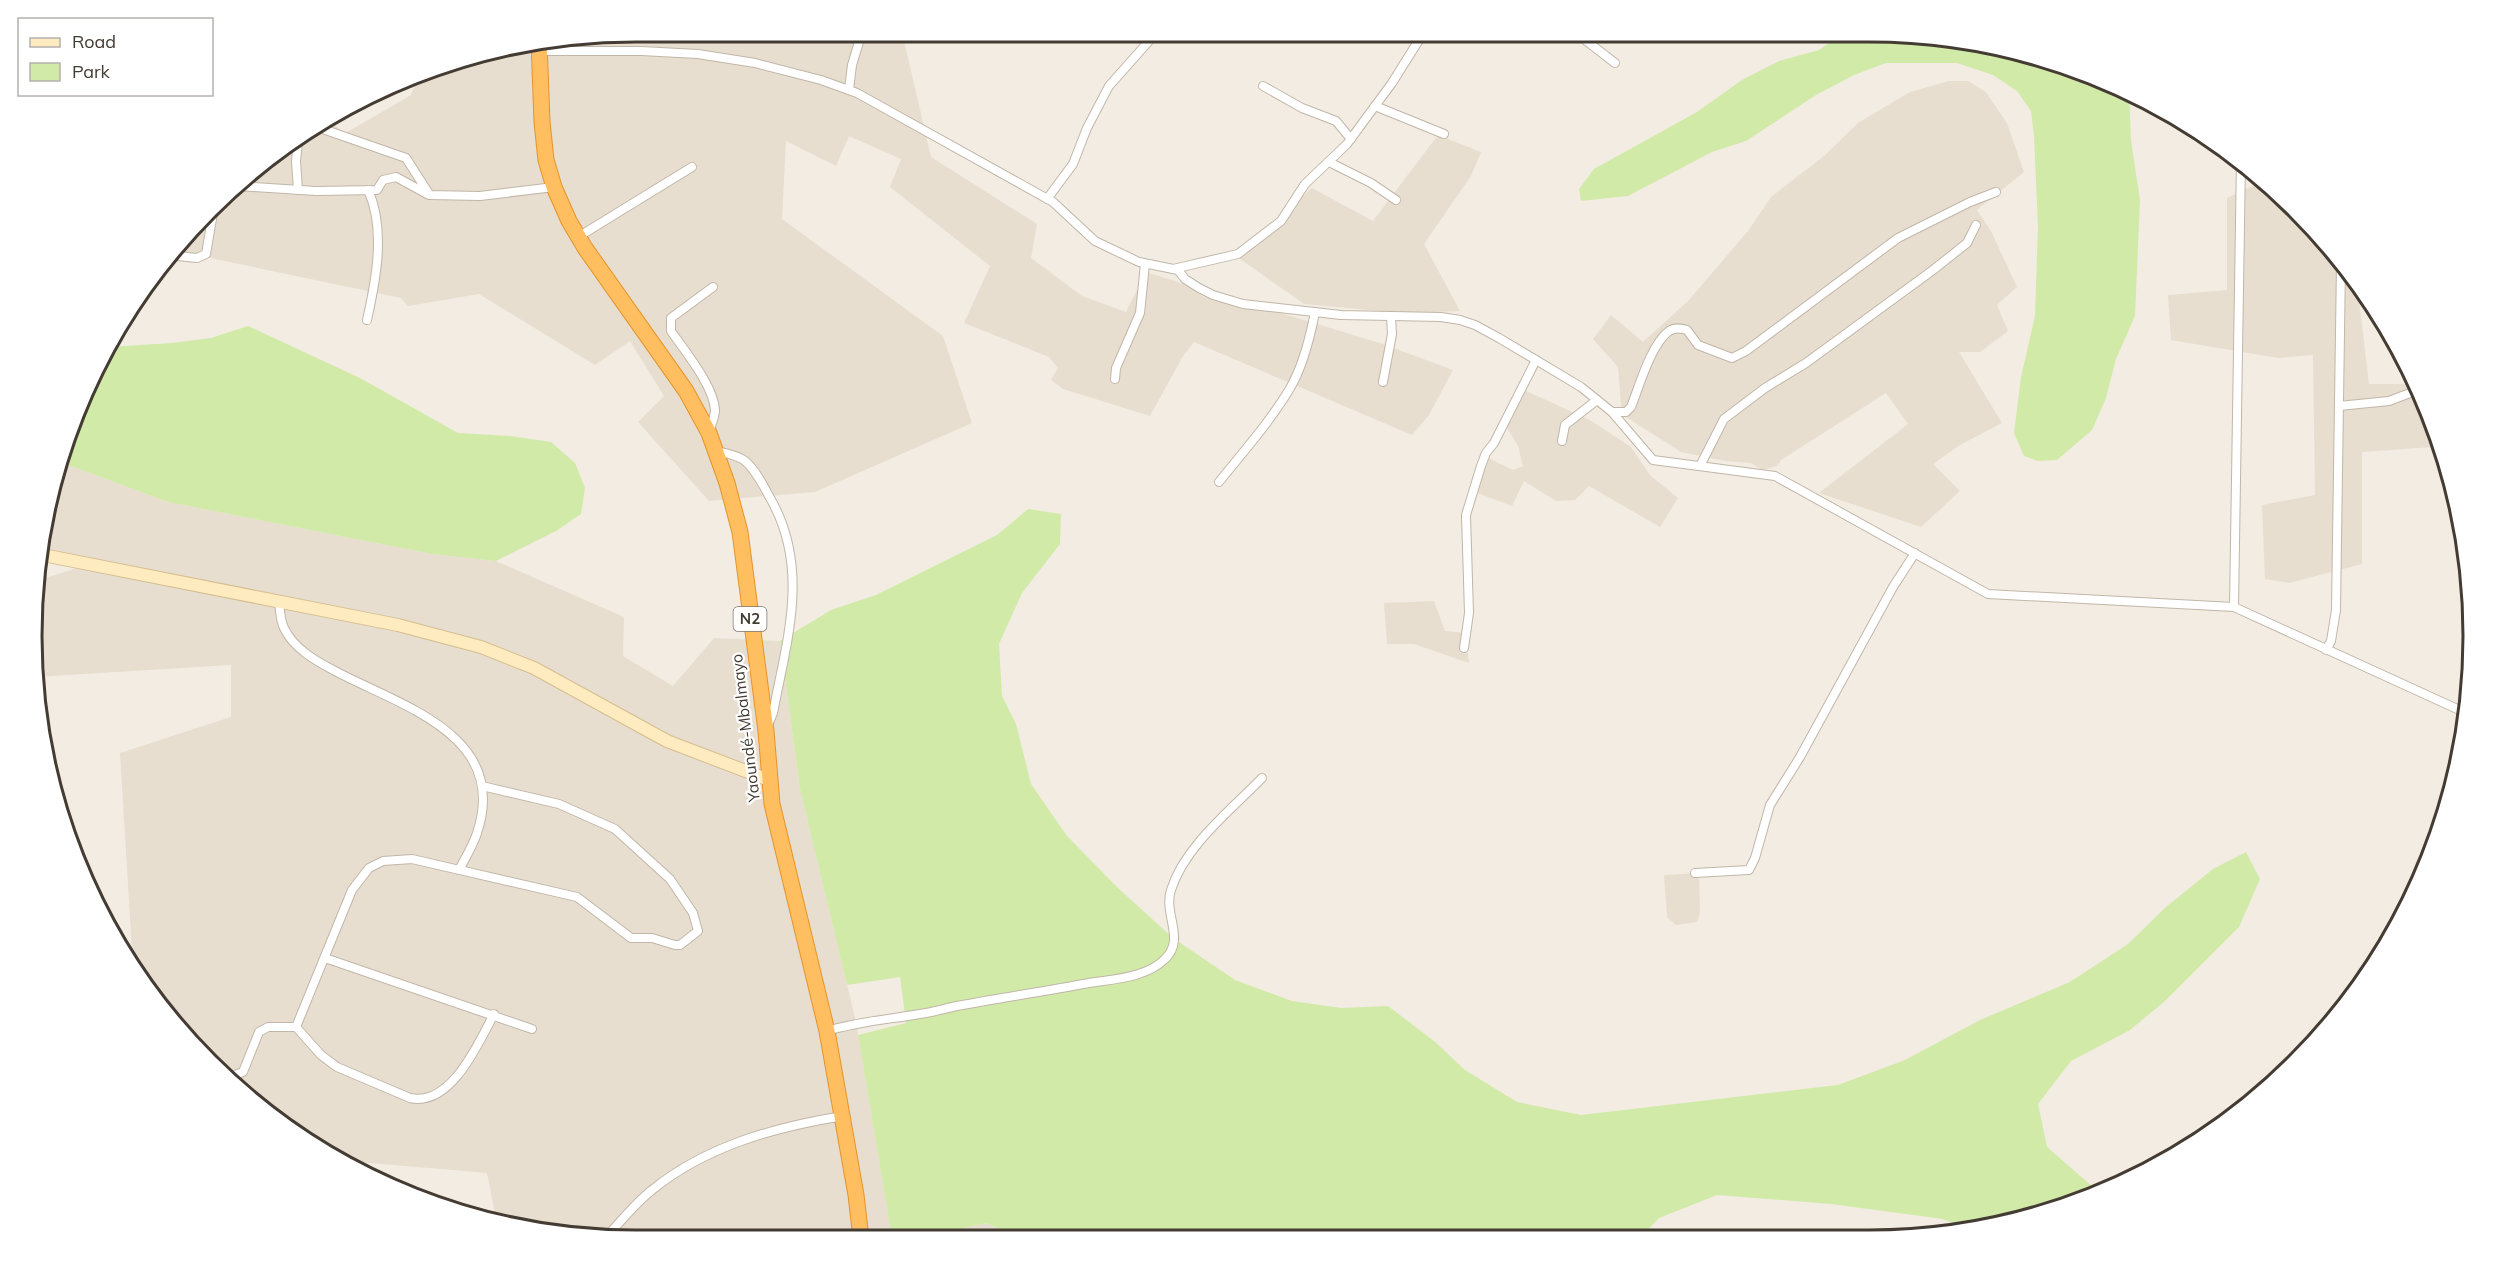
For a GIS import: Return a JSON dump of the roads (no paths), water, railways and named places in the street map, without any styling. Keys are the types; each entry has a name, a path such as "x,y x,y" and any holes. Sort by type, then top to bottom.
{"highway":[{"name":"Yaoundé-Mbalmayo","path":"539,50 546,160 554,187 578,237 686,391 709,433 740,532 776,827 807,943 827,1030 860,1230"}],"main road":[{"path":"47,556 428,632 481,647 534,668 667,741 769,780"}],"street":[{"path":"849,90 852,65 859,42"},
{"path":"1047,199 1073,164 1109,86 1148,42"},
{"path":"1173,269 1238,254 1281,220 1305,184 1351,139 1417,42"},
{"path":"1588,42 1615,63"},
{"path":"558,47 698,54 756,63 821,80 849,90 922,128 1047,199 1095,241 1145,264 1178,270 1185,279 1213,295 1244,304 1391,317 1441,317 1475,325 1581,387 1612,412 1653,460 1775,476 1988,594 2234,607 2458,710"},
{"path":"1263,86 1302,108 1336,122 1351,139"},
{"path":"1375,106 1444,134"},
{"path":"326,130 406,158 429,195"},
{"path":"297,148 298,190"},
{"path":"1329,162 1371,183 1396,200"},
{"path":"578,237 692,167"},
{"path":"2234,607 2241,173"},
{"path":"247,187 298,190 376,190 383,180 396,177 429,195 480,196 554,187"},
{"path":"367,320 372,296 377,239 376,215 369,190"},
{"path":"1612,412 1626,412 1631,408 1658,344 1670,330 1679,328 1688,330 1698,345 1732,358 1746,351 1898,238 1970,202 1996,192"},
{"path":"179,256 197,258 206,254 212,220"},
{"path":"1700,466 1724,419 1765,388 1806,363 1933,270 1967,243 1976,225"},
{"path":"1115,379 1116,368 1140,313 1145,264"},
{"path":"2326,650 2331,641 2336,610 2342,276"},
{"path":"709,433 715,406 706,386 671,331 670,325 671,318 713,287"},
{"path":"1219,482 1273,415 1290,388 1311,334 1316,312"},
{"path":"1383,382 1392,334 1391,317"},
{"path":"1464,648 1469,613 1466,515 1486,453 1494,443 1536,360"},
{"path":"2339,406 2389,401 2411,393"},
{"path":"1562,441 1565,425 1597,400"},
{"path":"716,450 744,460 776,507 789,545 794,585 792,615 773,713 766,731"},
{"path":"1695,873 1749,870 1770,805 1800,757 1893,587 1915,553"},
{"path":"279,601 283,627 300,649 324,665 419,712 446,729 474,763 482,786 481,814 476,835 459,870"},
{"path":"827,1030 856,1022 1013,998 1152,970 1166,958 1173,947 1175,932 1169,910 1170,891 1184,859 1262,778"},
{"path":"296,1027 352,890 364,873 376,864 402,858 577,897 631,938 652,938 680,945 698,931 693,913 670,879 615,829 591,816 558,804 482,786"},
{"path":"325,958 494,1014 532,1029"},
{"path":"236,1075 243,1072 259,1032 268,1027 296,1027 321,1055 337,1067 422,1100 443,1091 458,1074 494,1014"},
{"path":"612,1229 652,1189 684,1168 764,1132 843,1116"}]}
